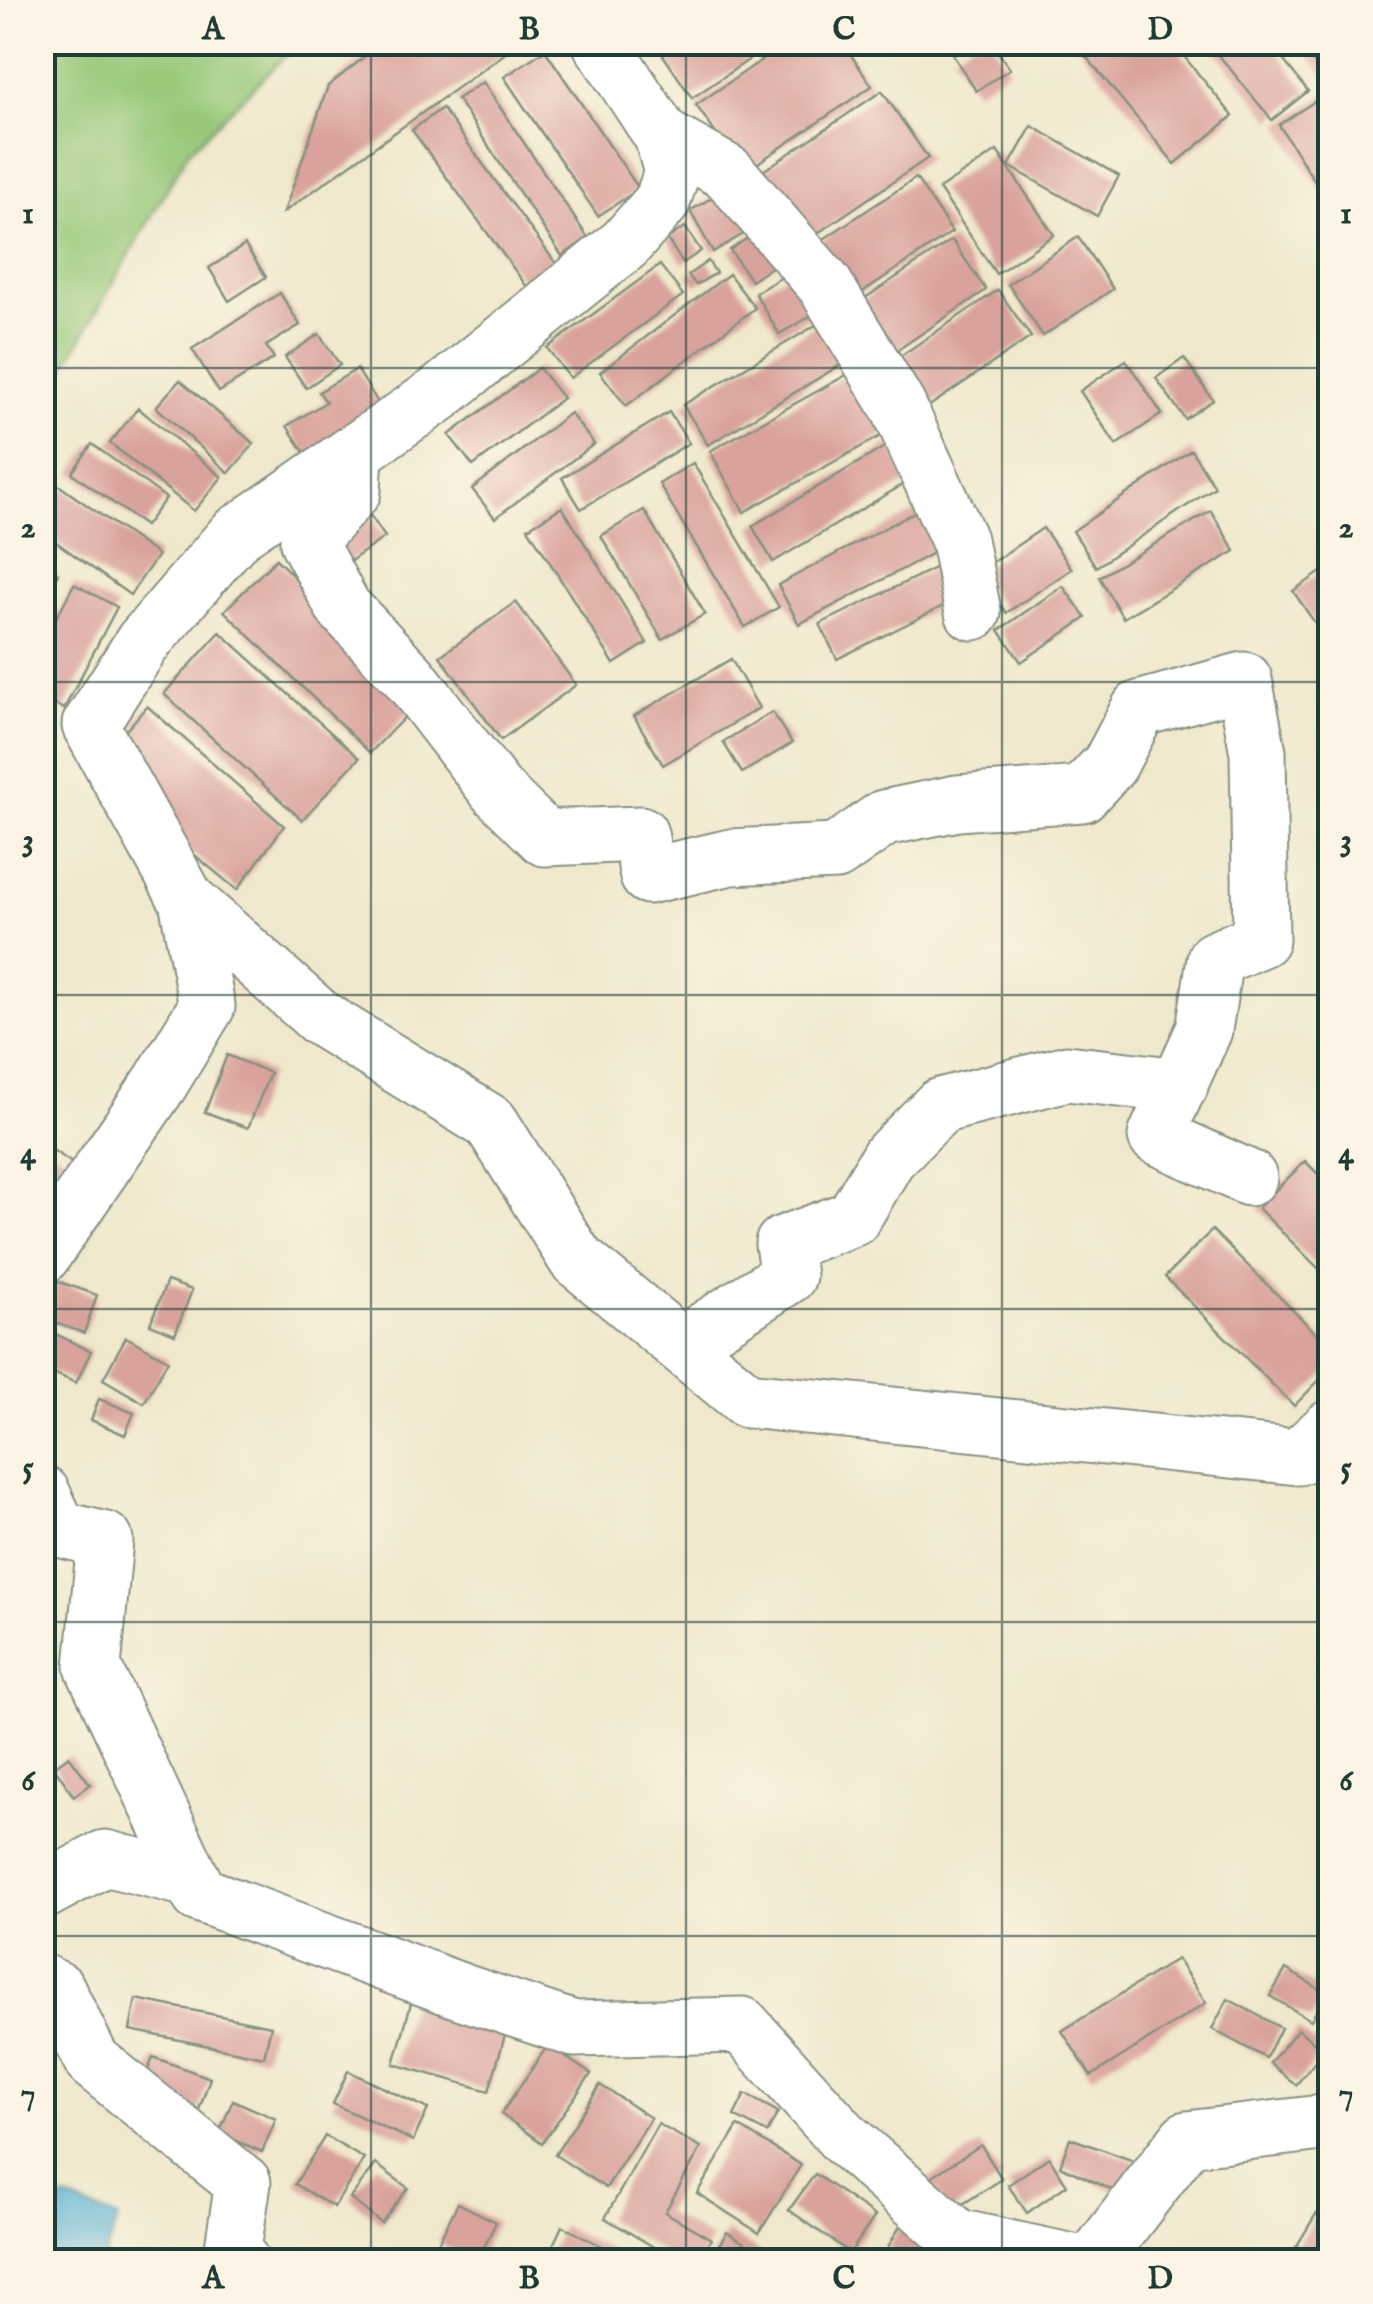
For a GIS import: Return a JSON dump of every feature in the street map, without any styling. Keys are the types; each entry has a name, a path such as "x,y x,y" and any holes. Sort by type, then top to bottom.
{"street":[{"path":"600,42 662,136 672,172 662,202 625,244 439,394 236,534 143,642 90,725 188,900 320,1018 491,1123 576,1259 747,1400 1298,1456 1330,1428"},
{"path":"662,136 728,173 825,284 898,406 959,540 973,612"},
{"path":"356,452 353,491 308,542 344,606 410,678 498,790 545,838 640,834 648,876 731,856 836,852 884,818 957,804 1082,794 1110,764 1139,709 1244,680 1258,752 1261,939 1215,959 1204,1030 1156,1136 1249,1178"},
{"path":"42,1256 161,1082 207,1006 188,900"},
{"path":"681,1345 788,1276 783,1244 853,1218 888,1158 940,1106 1067,1073 1180,1086"},
{"path":"42,1493 59,1530 106,1540 92,1667 200,1894 574,2029 742,2025 845,2139 957,2238 1073,2262"},
{"path":"42,1892 106,1858 193,1880"},
{"path":"42,1982 56,1989 92,2060 242,2183 232,2254 242,2262"},
{"path":"1093,2262 1188,2139 1330,2122"}],"green space":[{"path":"43,42 298,43 189,151 43,405"}],"water":[{"path":"65,2198 118,2219 103,2261 43,2260 43,2216"}],"building":[{"path":"383,42 521,42 284,212 328,86"},
{"path":"669,42 775,42 692,98 659,49"},
{"path":"788,42 842,42 872,86 743,173 696,105"},
{"path":"972,42 991,42 1010,69 976,91 953,55"},
{"path":"1074,42 1172,42 1233,116 1175,164"},
{"path":"1208,42 1269,42 1308,91 1272,120"},
{"path":"1297,42 1330,42 1330,73 1326,77"},
{"path":"545,50 639,189 598,216 504,77"},
{"path":"483,82 588,238 562,256 457,99"},
{"path":"882,91 928,158 803,243 757,175"},
{"path":"1330,91 1330,205 1279,125"},
{"path":"442,108 560,269 530,291 412,130"},
{"path":"1032,126 1119,176 1097,216 1009,166"},
{"path":"997,151 1054,235 996,274 939,189"},
{"path":"916,178 952,232 852,299 816,244"},
{"path":"731,186 755,227 713,252 690,211"},
{"path":"685,227 701,251 683,263 667,239"},
{"path":"758,231 779,262 751,281 730,250"},
{"path":"1078,237 1113,289 1043,336 1008,284"},
{"path":"952,240 986,290 893,353 859,302"},
{"path":"245,245 266,277 229,301 209,268"},
{"path":"708,261 716,273 696,285 688,275"},
{"path":"660,265 683,295 570,378 547,348"},
{"path":"801,266 825,308 779,334 755,293"},
{"path":"729,274 755,308 626,406 600,372"},
{"path":"998,290 1031,337 922,411 890,363"},
{"path":"280,293 300,325 266,346 274,358 219,392 192,349"},
{"path":"826,319 850,359 708,445 683,405"},
{"path":"319,334 340,365 306,388 285,357"},
{"path":"1184,358 1213,400 1185,419 1156,378"},
{"path":"1126,360 1162,414 1116,445 1080,391"},
{"path":"539,368 563,398 473,466 449,435"},
{"path":"859,368 893,429 744,512 710,451"},
{"path":"357,369 387,417 312,464 287,426 326,402 319,392"},
{"path":"180,380 254,444 229,473 156,407"},
{"path":"138,408 222,477 194,511 110,443"},
{"path":"669,412 689,443 581,509 562,478"},
{"path":"570,413 594,444 495,518 472,489"},
{"path":"893,442 914,478 773,562 752,526"},
{"path":"92,444 166,498 145,526 72,473"},
{"path":"1191,450 1215,487 1096,567 1073,531"},
{"path":"693,463 779,607 745,627 659,484"},
{"path":"54,482 158,555 130,595 42,532 42,498"},
{"path":"363,505 385,537 342,567 320,535"},
{"path":"926,506 946,546 799,624 778,585"},
{"path":"562,507 647,643 614,664 528,528"},
{"path":"644,510 705,614 662,639 601,536"},
{"path":"1211,511 1235,551 1123,618 1099,577"},
{"path":"1043,528 1072,569 1006,613 978,572"},
{"path":"276,559 421,700 370,753 224,611"},
{"path":"42,564 58,573 42,601"},
{"path":"1330,566 1330,645 1293,591"},
{"path":"937,567 953,601 837,659 820,624"},
{"path":"74,584 117,607 64,709 42,698 42,645"},
{"path":"1063,586 1086,618 1021,662 999,630"},
{"path":"516,602 576,685 501,740 440,656"},
{"path":"220,632 359,758 302,820 164,694"},
{"path":"731,659 759,708 663,765 634,716"},
{"path":"147,706 284,826 237,890 92,770"},
{"path":"772,712 792,743 742,773 723,742"},
{"path":"227,1055 270,1073 248,1128 205,1112"},
{"path":"42,1143 72,1163 53,1193 42,1186"},
{"path":"1305,1161 1330,1186 1330,1280 1258,1208"},
{"path":"1212,1230 1330,1347 1330,1369 1294,1406 1165,1277"},
{"path":"57,1281 97,1295 84,1333 44,1319"},
{"path":"167,1281 192,1290 175,1334 150,1324"},
{"path":"45,1329 91,1351 76,1383 42,1368"},
{"path":"126,1337 168,1360 144,1403 103,1379"},
{"path":"99,1399 134,1413 125,1435 91,1420"},
{"path":"69,1756 90,1784 74,1796 54,1767"},
{"path":"1177,1959 1206,2003 1091,2076 1062,2031"},
{"path":"1286,1969 1326,1993 1311,2020 1270,1996"},
{"path":"414,1993 509,2021 489,2091 394,2064"},
{"path":"136,1999 271,2026 264,2057 130,2030"},
{"path":"1228,1999 1281,2028 1266,2058 1212,2029"},
{"path":"1298,2029 1324,2051 1296,2085 1270,2063"},
{"path":"42,2042 59,2050 42,2085"},
{"path":"548,2045 591,2074 542,2143 501,2114"},
{"path":"153,2057 210,2078 198,2113 140,2093"},
{"path":"348,2071 428,2109 413,2141 333,2104"},
{"path":"600,2085 651,2118 606,2188 555,2155"},
{"path":"745,2094 778,2112 767,2133 734,2116"},
{"path":"233,2100 276,2119 262,2152 219,2133"},
{"path":"658,2124 701,2148 665,2212 711,2239 698,2262 679,2262 605,2218"},
{"path":"738,2126 801,2165 759,2233 697,2193"},
{"path":"325,2136 364,2159 334,2207 295,2184"},
{"path":"1070,2138 1178,2177 1162,2213 1060,2166"},
{"path":"981,2145 1002,2179 950,2212 928,2179"},
{"path":"1049,2157 1067,2185 1027,2213 1008,2185"},
{"path":"376,2164 408,2188 381,2223 350,2198"},
{"path":"815,2174 875,2216 850,2253 789,2210"},
{"path":"458,2203 496,2222 477,2262 438,2243"},
{"path":"1316,2214 1330,2223 1330,2262 1308,2262 1293,2252"},
{"path":"903,2221 960,2262 906,2262 888,2247"},
{"path":"562,2226 634,2262 545,2262"},
{"path":"727,2232 774,2262 708,2262"}]}
